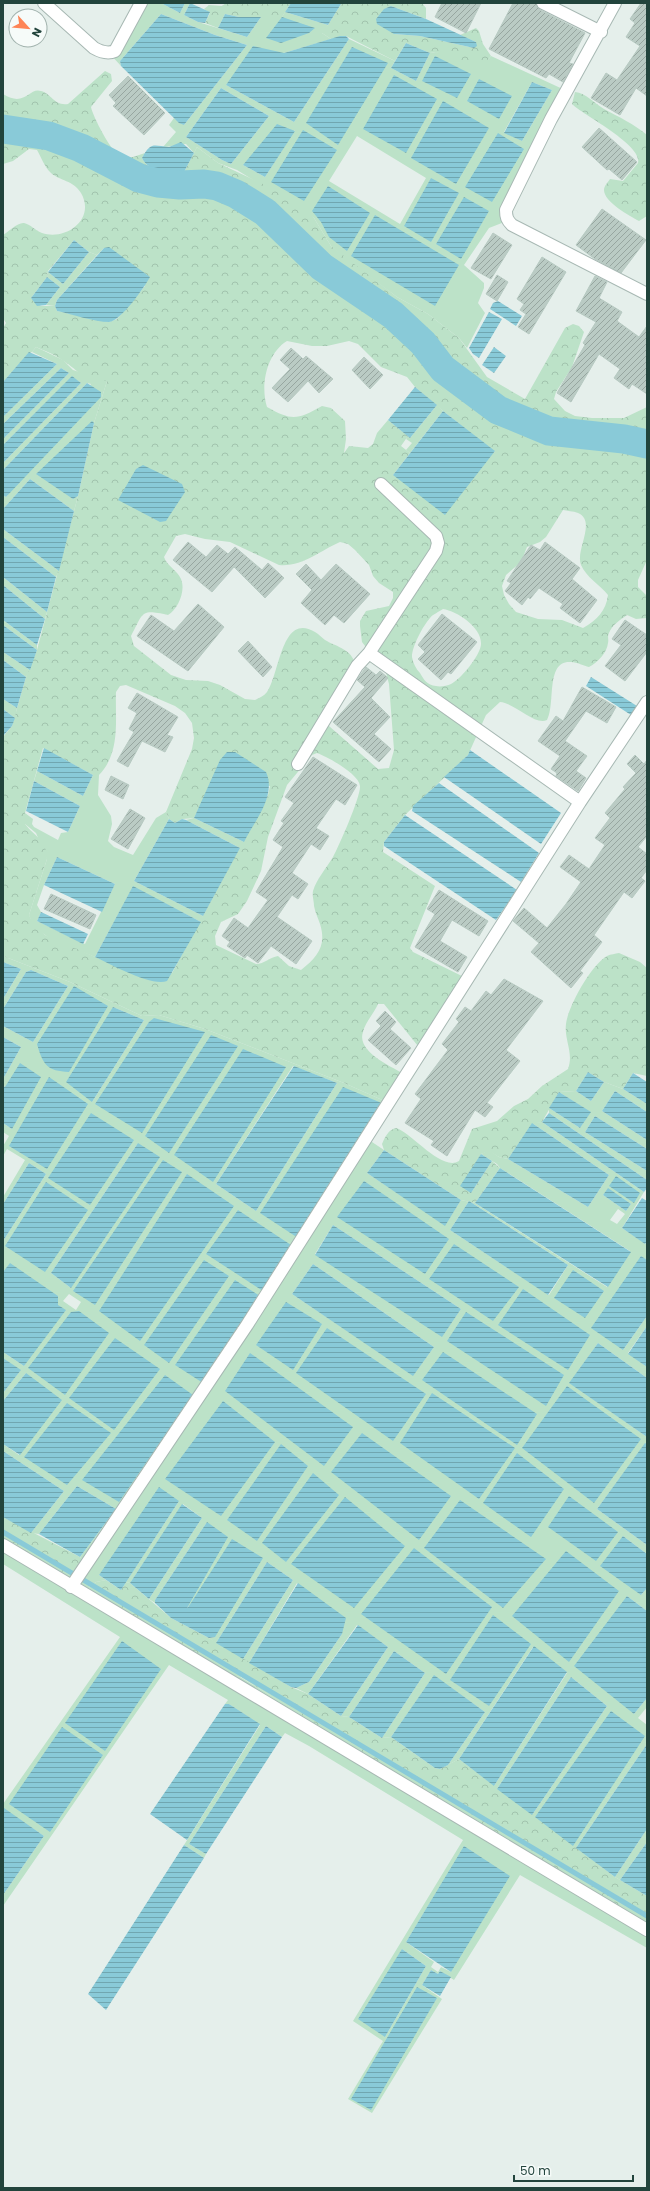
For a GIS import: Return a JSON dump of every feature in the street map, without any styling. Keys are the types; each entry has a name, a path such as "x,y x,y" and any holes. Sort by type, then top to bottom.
{"street":[{"path":"44,3 94,48 109,53 115,51 141,3"},
{"path":"543,3 601,32"},
{"path":"615,3 601,32 551,119 506,210 506,215 507,221 512,225 647,294"},
{"path":"298,764 357,666 369,653 436,551 438,543 436,536 432,531 382,484"},
{"path":"369,653 580,802"},
{"path":"73,1584 251,1318 580,802 647,702"},
{"path":"3,1545 73,1584 647,1930"}],"green space":[{"path":"141,3 161,3 180,13 185,3 190,3 184,15 198,22 247,37 261,17 282,17 285,12 328,25 322,33 331,39 284,53 278,53 226,85 294,122 349,39 395,61 391,68 416,81 430,53 436,52 488,60 491,56 567,91 507,221 489,228 464,265 484,283 484,288 478,303 485,313 467,348 459,338 428,314 397,297 342,256 331,246 314,218 237,170 218,163 197,147 194,153 186,144 163,147 176,132 169,125 174,118 184,125 247,45 215,35 161,14 120,61 121,66 109,53","holes":["532,82 552,90 522,141 504,132","221,88 269,116 231,164 222,160 186,137","295,130 265,177 243,165","357,136 426,178 400,224 329,181"]},
{"path":"226,3 291,3 282,17 239,17 225,14 218,28 205,23 210,13 204,9 209,5 222,6"},
{"path":"338,3 422,3 426,8 426,19 391,6 394,34 420,36 474,48 476,42 460,35 476,28 479,31 483,44 491,56 488,60 461,62 436,52 430,53 406,43 395,61 346,36 331,39 322,33 322,30 328,25 341,4"},
{"path":"105,71 111,74 112,81 91,107 103,134 116,154 120,157 133,157 145,153 142,158 150,167 166,172 184,172 197,147 218,163 291,197 314,218 331,246 397,297 428,314 459,338 487,377 525,399 565,328 573,324 579,326 584,332 572,367 556,392 554,399 565,411 575,416 592,418 624,418 647,407 647,560 638,580 638,587 647,596 647,618 636,619 627,615 616,623 609,633 607,647 604,654 589,667 571,662 563,663 558,668 554,675 550,713 547,720 537,720 506,703 500,702 486,715 468,755 405,815 384,842 383,852 435,886 410,948 413,952 468,979 422,1051 384,1004 378,1004 364,1029 362,1039 365,1046 377,1058 406,1075 389,1103 344,1083 205,1029 159,1015 142,1016 70,982 3,956 3,737 12,726 26,677 37,650 78,496 94,423 107,381 87,378 56,356 36,347 3,382 3,328 6,323 3,318 3,235 22,223 42,233 51,235 69,231 82,219 85,211 85,203 78,189 49,171 37,150 29,149 13,161 3,164 3,94 10,98 17,99 33,92 41,91 56,102 68,104","holes":["74,240 89,252 97,255 104,248 145,286 117,319 109,322 57,311 55,306 41,306 31,298 47,277 48,271","287,341 312,346 327,346 349,341 358,344 381,367 407,377 415,387 443,411 495,452 393,475 410,453 401,446 408,436 388,420 377,433 373,444 368,448 349,446 344,453 346,439 345,421 331,408 322,406 306,414 289,417 267,407 264,389 265,380 267,370 274,353","563,510 578,513 586,522 580,559 581,565 586,573 608,595 605,606 600,614 593,622 583,628 562,620 538,619 516,612 504,595 502,586 506,575 521,562 527,547 540,542 546,537","185,534 205,539 230,542 279,565 296,564 311,558 340,542 348,544 355,550 369,565 373,576 379,583 393,592 393,598 389,606 366,611 360,621 362,642 386,673 389,684 394,750 389,768 378,769 329,726 323,713 354,661 352,657 342,648 325,640 315,632 304,628 295,630 288,637 267,692 255,700 245,699 220,685 208,681 186,680 171,675 134,646 131,636 141,617 144,614 152,612 168,615 175,609 182,594 181,579 167,563 164,557 176,536","443,609 449,610 461,616 473,626 480,637 480,648 474,660 455,682 446,686 430,685 426,682 416,668 412,657 412,652 418,636 434,614","126,685 175,706 185,713 192,723 194,738 192,749 166,812 169,819 175,823 182,819 194,818 212,782 270,786 268,795 172,973 146,979 45,935 29,915 47,859 43,843 25,824 25,813 43,748 93,775 99,775 106,766 114,746 116,725 116,692 120,686","317,753 349,771 358,781 360,786 357,800 340,843 313,891 314,906 322,932 322,939 316,956 301,970 289,966 278,956 256,964 216,945 215,936 221,922 238,914 247,901 261,871 268,837 287,785 312,755"]},
{"path":"575,92 586,96 604,109 632,124 647,135 647,216 639,221 613,204 605,195 604,190 610,179 623,181 638,163 637,156 622,139 572,104"},
{"path":"89,252 97,255 57,300 55,306 46,305 60,287 47,277 48,272 63,284"},
{"path":"36,347 63,360 73,370 107,381 94,423 91,422 72,499 78,496 74,511 30,479 3,509 3,495 6,497 91,384 87,383 3,470 3,463 81,383 72,377 3,445 3,439 69,373 61,368 3,424 3,417 57,364 32,352"},
{"path":"437,405 443,411 410,453 406,450 412,443 406,439 408,436 410,438"},
{"path":"3,529 59,571 56,577 3,537"},
{"path":"3,577 47,612 45,619 3,585"},
{"path":"3,620 37,645 37,650 3,625"},
{"path":"3,652 30,670 26,677 3,660"},
{"path":"3,699 17,708 15,718 3,709"},
{"path":"37,771 83,796 93,775 99,775 98,795 111,816 112,824 108,841 114,847 133,855 156,818 166,812 169,819 134,881 203,916 201,922 133,887 95,957 57,942 39,930 29,915 47,859 36,833 25,824 25,813 33,819 32,824 34,827 58,840 61,833 68,832 80,806 34,781","holes":["57,857 115,884 85,944 37,921 41,912 37,905 44,885"]},
{"path":"194,818 244,842 240,848 186,820"},
{"path":"619,953 640,962 647,968 647,1076 633,1073 623,1089 604,1082 588,1072 576,1091 559,1092 542,1122 532,1124 508,1159 499,1157 489,1151 481,1154 471,1193 492,1161 500,1168 475,1203 461,1200 384,1150 382,1144 386,1136 391,1130 396,1128 403,1131 436,1157 452,1163 459,1161 472,1129 497,1121 514,1106 528,1099 542,1086 568,1069 570,1057 566,1036 566,1024 571,1007 588,976 601,960 612,954"},
{"path":"3,956 70,982 142,1016 159,1015 205,1029 344,1083 389,1103 366,1138 384,1150 367,1173 445,1225 461,1200 469,1202 450,1230 549,1295 568,1265 471,1202 475,1203 607,1287 630,1251 500,1168 497,1164 481,1154 489,1150 499,1157 508,1159 588,1207 609,1175 532,1123 542,1122 644,1192 622,1228 646,1244 647,1242 647,1260 641,1257 623,1350 647,1316 647,1326 628,1353 647,1367 647,1378 598,1343 570,1383 647,1437 647,1444 646,1443 597,1509 647,1545 647,1554 623,1536 641,1595 647,1588 647,1611 627,1596 634,1714 647,1698 647,1707 638,1718 647,1725 647,1744 576,1848 532,1815 607,1706 571,1677 497,1789 494,1786 567,1673 533,1647 459,1759 448,1765 485,1712 434,1676 391,1737 382,1738 425,1673 394,1651 349,1717 341,1716 388,1647 357,1625 308,1694 296,1688 309,1682 342,1634 297,1583 249,1663 243,1659 293,1580 267,1562 216,1643 209,1638 215,1637 189,1606 187,1608 207,1522 155,1600 155,1603 149,1599 202,1518 183,1504 130,1583 126,1582 179,1501 99,1575 106,1580 96,1582 89,1587 91,1591 141,1624 229,1676 240,1677 647,1923 647,1948 520,1875 454,1980 440,1971 438,1974 431,1970 422,1985 442,1999 372,2113 348,2099 383,2041 353,2021 463,1840 309,1746 285,1733 282,1737 266,1726 189,1844 206,1854 204,1858 184,1845 260,1725 229,1704 225,1704 228,1700 169,1665 3,1906 3,1895 44,1836 4,1809 3,1810 3,1804 120,1637 3,1564 3,1545 83,1560 80,1557 116,1509 77,1486 39,1534 31,1533 64,1491 3,1451 3,1444 19,1455 26,1373 3,1401 3,1393 20,1371 3,1358 3,1352 24,1366 58,1305 10,1264 3,1272 3,1241 46,1174 29,1163 3,1204 3,1197 25,1160 7,1149 3,1156 3,1146 9,1136 3,1132 3,1123 12,1129 3,1079 21,1047 3,1037 3,1026 33,1042 68,986 31,970 26,972 3,1009 3,999 21,969 3,962","holes":["113,1007 144,1020 92,1102","293,1066 337,1083 256,1211 216,1184","138,1143 71,1287 51,1273","608,1189 631,1204 626,1211 603,1195","618,1209 625,1214 617,1224 610,1220","333,1225 461,1309 442,1336 315,1254","313,1264 434,1347 413,1375 292,1294","69,1294 81,1302 76,1310 63,1301","465,1846 451,1972 441,1967 438,1972 431,1967 434,1962 406,1942","402,1949 426,1966 385,2037"]},
{"path":"604,1082 623,1089 647,1104 647,1112 615,1091 602,1111 647,1140 647,1149 595,1116 585,1132 647,1171 647,1180 549,1113 549,1108 580,1128 590,1112 559,1092 576,1091 591,1101"},
{"path":"3,1517 80,1557 83,1560 75,1581 3,1545"},
{"path":"106,1580 121,1590 126,1582 130,1583 171,1618 209,1638 291,1687 308,1694 341,1716 349,1717 382,1738 391,1737 435,1768 440,1769 459,1759 615,1877 647,1896 647,1923 436,1799 241,1677 229,1676 141,1624 91,1591 89,1587 96,1582"},
{"path":"647,1829 647,1842 620,1880 615,1877"}],"water":[{"path":"161,3 185,3 180,13"},
{"path":"190,3 210,12 205,23 198,22 184,15"},
{"path":"291,3 341,4 328,25 285,12"},
{"path":"391,6 426,19 476,42 477,46 474,48 420,36 394,34 377,24 376,19 384,9"},
{"path":"161,14 215,35 247,45 184,125 179,123 121,66 120,61"},
{"path":"225,14 239,17 261,17 247,37 218,28"},
{"path":"282,17 315,28 309,33 281,43 266,38"},
{"path":"340,36 346,36 349,39 294,122 226,85 253,46 284,53"},
{"path":"406,43 430,53 416,81 391,68"},
{"path":"352,47 388,63 338,145 306,123"},
{"path":"435,56 471,74 457,98 422,81"},
{"path":"394,75 437,99 406,153 363,129"},
{"path":"479,79 512,96 499,119 467,101"},
{"path":"532,82 552,90 522,141 504,133"},
{"path":"221,88 269,116 231,164 222,160 186,137"},
{"path":"443,101 489,128 456,184 411,158"},
{"path":"277,124 295,131 265,177 243,165"},
{"path":"303,130 337,150 304,201 271,182"},
{"path":"498,133 524,149 492,202 465,187"},
{"path":"181,142 194,153 184,172 160,171 150,167 142,158 148,149 153,146 169,147"},
{"path":"431,178 459,193 431,242 404,226"},
{"path":"328,186 370,213 347,251 329,237 321,222 312,211"},
{"path":"464,197 489,211 461,259 436,244"},
{"path":"375,215 459,265 435,306 351,256"},
{"path":"74,240 89,252 63,284 48,272"},
{"path":"109,247 150,277 132,303 120,316 109,322 103,322 57,311 55,306 57,300 104,248"},
{"path":"47,277 60,287 46,305 37,306 31,298"},
{"path":"498,301 522,316 516,326 490,309 493,303"},
{"path":"489,312 502,319 479,358 473,354 469,348"},
{"path":"494,347 506,356 494,373 482,365"},
{"path":"29,352 57,364 3,417 3,382"},
{"path":"61,368 69,373 3,439 3,424"},
{"path":"72,376 81,383 3,463 3,445"},
{"path":"87,383 101,392 101,397 6,497 3,495 3,470"},
{"path":"415,387 437,405 410,438 388,420"},
{"path":"443,411 495,451 445,515 393,475"},
{"path":"92,421 94,423 78,496 73,499 36,474"},
{"path":"143,465 182,484 185,492 166,521 160,522 118,500 136,469"},
{"path":"30,479 74,511 59,571 3,529 3,509"},
{"path":"3,537 56,577 47,612 3,577"},
{"path":"3,585 45,619 37,645 3,620"},
{"path":"3,625 37,650 30,670 3,652"},
{"path":"3,660 26,677 17,708 3,699"},
{"path":"591,677 637,706 631,715 586,686"},
{"path":"3,709 15,718 12,726 4,735"},
{"path":"44,748 93,775 83,796 37,771"},
{"path":"470,750 561,813 541,844 444,777 468,755"},
{"path":"227,752 235,752 266,772 269,781 267,799 244,842 194,818 220,760"},
{"path":"34,781 80,806 68,832 26,811"},
{"path":"439,783 539,853 521,882 412,811 413,806"},
{"path":"405,815 517,890 496,920 384,846 384,842"},
{"path":"169,819 175,823 182,819 186,820 240,848 203,916 134,881"},
{"path":"57,857 115,884 102,912 44,885"},
{"path":"133,886 201,922 167,981 160,982 142,978 95,957"},
{"path":"41,912 88,934 83,944 37,921"},
{"path":"3,962 21,969 3,999"},
{"path":"31,970 68,986 33,1042 3,1026 3,1009 26,972"},
{"path":"74,986 108,1006 69,1072 56,1070 47,1066 41,1057 37,1044"},
{"path":"113,1007 144,1020 92,1102 66,1082"},
{"path":"154,1018 205,1032 142,1133 95,1104 149,1022"},
{"path":"211,1035 238,1046 169,1153 145,1136"},
{"path":"3,1037 21,1047 3,1079"},
{"path":"243,1049 286,1067 213,1182 174,1155"},
{"path":"20,1063 41,1077 12,1129 3,1123 3,1086 5,1087"},
{"path":"294,1066 337,1083 256,1211 216,1184"},
{"path":"588,1072 604,1082 591,1101 576,1091"},
{"path":"633,1073 647,1082 647,1104 623,1089"},
{"path":"49,1077 88,1104 47,1169 9,1146"},
{"path":"343,1087 384,1104 298,1238 260,1213"},
{"path":"615,1091 647,1112 647,1140 602,1111"},
{"path":"559,1092 591,1112 580,1128 549,1108"},
{"path":"91,1113 134,1140 90,1205 48,1178"},
{"path":"549,1113 647,1180 647,1188 644,1192 542,1122"},
{"path":"595,1116 647,1149 647,1171 585,1132"},
{"path":"532,1123 609,1175 588,1207 508,1159"},
{"path":"138,1143 160,1157 71,1288 51,1273"},
{"path":"384,1150 461,1200 445,1226 367,1173"},
{"path":"481,1154 492,1161 471,1193 460,1186"},
{"path":"163,1160 182,1172 95,1305 73,1291"},
{"path":"29,1163 46,1174 3,1241 3,1204"},
{"path":"500,1168 631,1252 608,1287 475,1203"},
{"path":"187,1174 234,1206 140,1341 99,1311"},
{"path":"616,1176 640,1193 634,1203 609,1186"},
{"path":"364,1181 449,1239 425,1274 337,1217"},
{"path":"46,1182 88,1210 45,1272 5,1246"},
{"path":"608,1188 631,1204 626,1211 603,1195"},
{"path":"642,1198 647,1201 647,1242 645,1244 622,1228"},
{"path":"469,1201 568,1265 548,1295 450,1230"},
{"path":"238,1210 291,1245 263,1291 206,1254"},
{"path":"333,1225 461,1309 442,1337 315,1255"},
{"path":"454,1244 519,1287 493,1321 429,1279"},
{"path":"641,1256 647,1260 647,1316 623,1350 591,1328"},
{"path":"204,1260 229,1276 169,1363 144,1345"},
{"path":"10,1263 58,1296 58,1305 66,1310 24,1366 3,1352 3,1272"},
{"path":"313,1264 434,1347 413,1376 292,1294"},
{"path":"573,1270 604,1291 585,1318 554,1298"},
{"path":"235,1280 260,1296 203,1383 175,1365"},
{"path":"523,1289 590,1335 568,1370 498,1325"},
{"path":"286,1302 322,1324 293,1370 256,1345"},
{"path":"79,1311 109,1333 65,1395 28,1368 71,1312"},
{"path":"466,1312 564,1375 546,1406 447,1341"},
{"path":"647,1326 647,1367 628,1354"},
{"path":"327,1328 426,1394 393,1441 296,1373"},
{"path":"115,1338 160,1369 114,1430 69,1398"},
{"path":"598,1343 647,1378 647,1437 569,1383"},
{"path":"443,1352 537,1414 517,1445 422,1380"},
{"path":"250,1353 353,1427 324,1466 225,1391"},
{"path":"3,1358 21,1370 3,1393"},
{"path":"26,1373 62,1400 20,1455 3,1444 3,1401"},
{"path":"165,1375 193,1395 119,1502 82,1480"},
{"path":"567,1386 641,1439 594,1503 522,1448"},
{"path":"432,1393 515,1448 479,1499 400,1443"},
{"path":"223,1401 275,1442 221,1516 165,1479"},
{"path":"67,1403 111,1433 67,1485 24,1457"},
{"path":"362,1433 451,1496 419,1540 331,1472"},
{"path":"645,1443 647,1444 647,1545 597,1509"},
{"path":"281,1444 308,1466 257,1541 227,1520"},
{"path":"3,1451 64,1491 31,1533 3,1517"},
{"path":"517,1453 564,1489 531,1537 483,1503"},
{"path":"313,1473 339,1495 286,1562 262,1543"},
{"path":"77,1486 116,1509 80,1557 39,1534"},
{"path":"159,1487 179,1501 121,1590 99,1575"},
{"path":"569,1496 618,1532 596,1561 548,1527"},
{"path":"345,1497 405,1546 354,1608 291,1564"},
{"path":"460,1500 546,1559 503,1608 424,1548"},
{"path":"182,1504 202,1518 149,1599 130,1583"},
{"path":"207,1522 228,1537 187,1608 232,1539 263,1558 215,1637 209,1638 171,1618 155,1603 155,1600"},
{"path":"623,1536 647,1554 647,1588 641,1595 600,1566"},
{"path":"414,1548 492,1607 446,1674 361,1614"},
{"path":"566,1551 619,1591 569,1662 512,1616"},
{"path":"267,1562 293,1580 243,1659 216,1643"},
{"path":"298,1583 346,1618 342,1634 309,1682 296,1688 291,1687 249,1663"},
{"path":"627,1596 647,1611 647,1698 634,1714 574,1666"},
{"path":"493,1615 531,1644 489,1706 450,1680"},
{"path":"358,1625 388,1647 341,1716 308,1694"},
{"path":"122,1641 161,1669 105,1751 65,1723"},
{"path":"534,1646 567,1672 494,1786 459,1759"},
{"path":"394,1651 425,1673 382,1738 349,1717"},
{"path":"434,1675 485,1712 448,1765 440,1769 435,1768 391,1737"},
{"path":"571,1677 607,1706 532,1815 497,1789"},
{"path":"225,1704 229,1704 260,1724 187,1840 150,1814"},
{"path":"611,1711 645,1736 573,1846 535,1817"},
{"path":"266,1726 282,1737 206,1854 189,1844"},
{"path":"62,1727 103,1755 50,1832 9,1804"},
{"path":"647,1744 647,1829 615,1877 576,1848"},
{"path":"4,1808 44,1836 3,1895 3,1810"},
{"path":"647,1842 647,1896 620,1880"},
{"path":"184,1845 204,1858 106,2010 88,1994"},
{"path":"464,1846 510,1876 451,1972 406,1942"},
{"path":"402,1949 426,1966 385,2037 358,2019"},
{"path":"431,1970 438,1974 440,1971 451,1977 440,1996 422,1985"},
{"path":"417,1987 437,1998 371,2110 351,2099"}],"building":[{"path":"442,3 481,3 466,33 435,17"},
{"path":"513,3 536,3 540,10 585,33 569,63 573,64 563,82 549,74 546,78 489,49"},
{"path":"641,3 647,3 647,96 636,88 620,115 591,98 606,73 617,80 640,46 626,37 635,23 630,19"},
{"path":"128,76 165,113 144,135 113,106 116,103 109,95"},
{"path":"599,128 637,162 622,180 609,169 607,170 582,147"},
{"path":"602,209 646,240 621,273 595,259 576,245"},
{"path":"493,233 512,245 491,279 471,268"},
{"path":"542,257 566,272 529,334 518,327 526,314 520,310 524,304 517,299"},
{"path":"497,275 508,282 497,301 486,294"},
{"path":"595,276 607,282 599,298 622,312 617,321 639,337 647,326 647,394 632,384 629,389 614,378 620,369 599,354 571,402 557,393 585,345 583,343 596,322 576,311"},
{"path":"291,348 303,359 306,356 333,379 319,393 308,381 288,402 272,388 290,369 280,360"},
{"path":"364,357 383,375 370,389 352,370"},
{"path":"188,542 206,557 217,545 228,554 235,547 262,570 268,563 284,578 265,598 234,567 212,592 173,560"},
{"path":"545,542 580,568 572,579 597,600 580,623 560,608 563,604 539,588 530,599 528,597 522,605 505,591 511,583 507,581 531,545 540,550"},
{"path":"306,564 321,580 336,564 370,594 344,623 334,615 325,625 301,603 312,590 296,574"},
{"path":"198,604 224,627 188,671 137,636 151,615 174,631"},
{"path":"442,614 477,642 451,674 448,672 441,680 418,659 425,652 418,645"},
{"path":"625,620 647,635 647,652 625,681 605,666 621,645 612,639"},
{"path":"248,641 272,667 263,677 238,651"},
{"path":"366,667 376,675 380,671 388,678 371,698 390,717 374,734 391,749 379,762 333,722 365,687 357,680"},
{"path":"582,687 616,707 607,723 586,711 565,741 587,756 576,771 586,778 578,791 556,776 557,773 551,769 560,756 538,741 556,716 563,721"},
{"path":"137,693 178,717 167,735 173,737 165,752 142,741 128,767 117,761 134,732 129,729 137,713 128,708"},
{"path":"635,755 644,764 647,760 647,836 638,847 647,854 647,870 641,878 645,881 632,898 624,892 594,935 602,942 580,971 583,973 571,988 531,952 539,943 513,921 524,908 547,928 566,904 581,882 560,867 569,855 589,869 605,845 595,838 610,818 605,813 625,789 623,787 636,773 627,764"},
{"path":"313,757 357,785 345,805 336,799 316,828 329,836 320,850 311,844 292,873 308,884 298,899 292,895 277,917 312,941 296,964 271,946 258,963 247,955 245,958 227,946 230,942 222,936 234,918 248,928 268,900 256,892 283,847 273,840 284,823 281,821 294,803 285,797"},
{"path":"111,776 129,785 123,799 105,790"},
{"path":"130,809 145,818 128,849 111,839"},
{"path":"439,890 488,921 479,936 452,920 440,941 467,957 458,972 415,947 435,914 427,909"},
{"path":"51,894 96,915 90,929 44,909"},
{"path":"504,979 543,1001 506,1050 520,1061 487,1103 493,1107 485,1117 475,1110 447,1156 431,1145 434,1141 405,1123 421,1099 415,1094 448,1050 442,1044 459,1022 456,1019 465,1007 471,1011 486,991 491,995"},
{"path":"385,1011 396,1022 390,1029 411,1048 396,1065 368,1040 381,1026 376,1021"}],"waterway":[{"path":"3,129 49,136 81,148 139,178 158,183 180,185 204,184 217,186 236,194 265,212 322,267 393,315 423,343 443,369 498,410 549,431 624,439 647,444"},
{"path":"3,1532 647,1916"}]}
